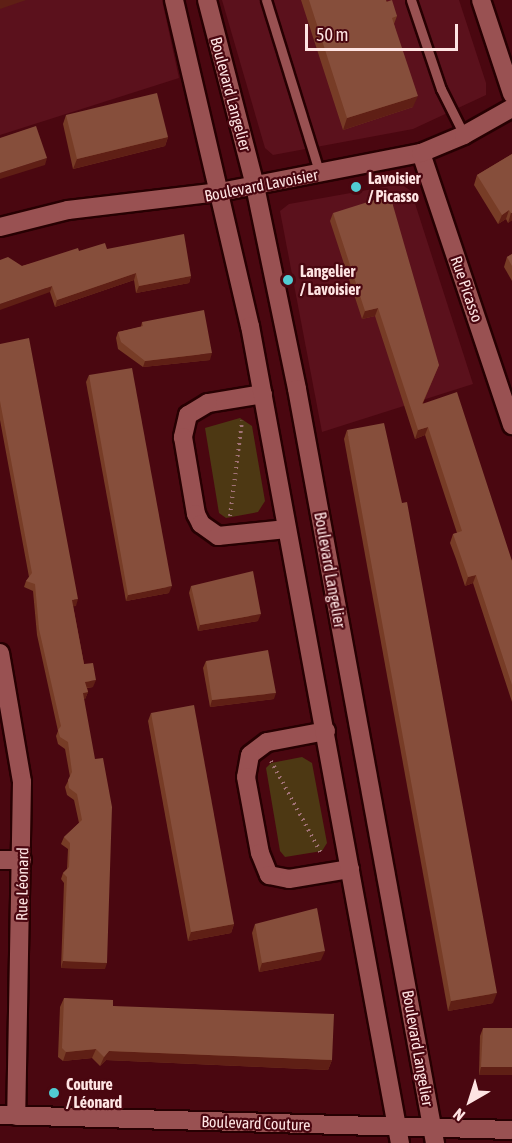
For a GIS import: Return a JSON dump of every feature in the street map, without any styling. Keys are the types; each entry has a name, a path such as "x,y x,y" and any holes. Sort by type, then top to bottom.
{"street":[{"name":"Boulevard Langelier","path":"174,0 220,192 263,394 399,1135"},
{"name":"Boulevard Langelier","path":"207,0 255,186 309,447 434,1136"},
{"path":"481,0 512,94"},
{"name":"Boulevard Lavoisier","path":"0,227 68,210 220,192 421,153 464,135 512,108"},
{"name":"Rue Picasso","path":"421,153 504,372 512,425"},
{"path":"263,394 208,403 188,415 183,425 196,514 209,531 227,538 287,529"},
{"name":"Rue Léonard","path":"0,653 22,782 22,860 8,1115"},
{"path":"326,731 263,744 250,755 246,777 260,853 269,875 289,879 350,868"},
{"path":"0,860 22,860"},
{"name":"Boulevard Couture","path":"8,1115 399,1135 434,1136 512,1130"}],"lane":[{"path":"267,0 320,174"},
{"path":"411,0 441,89 464,135"}],"path":[{"path":"227,538 242,421"},
{"path":"263,744 323,855"}],"shaded area":[{"path":"0,0 162,0 179,78 0,135"},
{"path":"222,0 459,0 486,83 486,95 413,129 273,155 265,148"},
{"path":"401,184 411,191 473,384 322,432 280,211 289,204"},
{"path":"240,418 252,426 265,501 258,512 226,518 219,513 205,428"},
{"path":"302,757 312,763 327,843 322,851 285,857 280,851 266,768 271,763"}],"building":[{"path":"309,0 386,0 386,2 392,0 397,16 392,18 418,96 347,118"},
{"path":"157,93 168,137 77,159 66,115"},
{"path":"36,126 47,158 0,173 0,138"},
{"path":"512,154 512,213 509,210 502,215 477,175"},
{"path":"390,195 439,365 422,404 457,392 512,561 512,685 476,575 468,577 453,534 462,531 428,427 418,430 378,308 365,311 333,213"},
{"path":"184,234 191,276 139,286 136,273 57,300 52,286 0,304 0,260 8,257 22,266 78,248 79,251 105,243 107,249"},
{"path":"512,254 512,266 507,257"},
{"path":"204,310 212,353 145,361 121,342 118,332 143,326 142,322"},
{"path":"29,338 78,599 72,600 84,664 93,663 96,680 85,682 88,692 83,693 95,759 103,758 112,807 107,963 63,961 67,877 63,873 69,867 70,843 64,837 82,820 77,794 69,788 68,780 72,772 68,742 60,737 58,730 61,726 39,629 35,584 26,581 32,573 0,401 0,344"},
{"path":"132,368 172,586 128,595 89,375"},
{"path":"384,423 402,503 407,502 497,993 451,1001 347,430"},
{"path":"253,571 261,614 200,625 191,586"},
{"path":"268,650 276,693 212,700 206,661"},
{"path":"194,705 234,924 191,932 151,713"},
{"path":"317,908 325,951 262,963 255,924"},
{"path":"64,998 113,1000 113,1006 334,1014 332,1060 109,1051 104,1057 96,1049 66,1052 62,1048"},
{"path":"483,1028 512,1028 512,1067 481,1067"}],"place":[{"name":"Lavoisier / Picasso","path":"356,187"},
{"name":"Langelier / Lavoisier","path":"288,280"},
{"name":"Couture / Léonard","path":"54,1093"}]}
